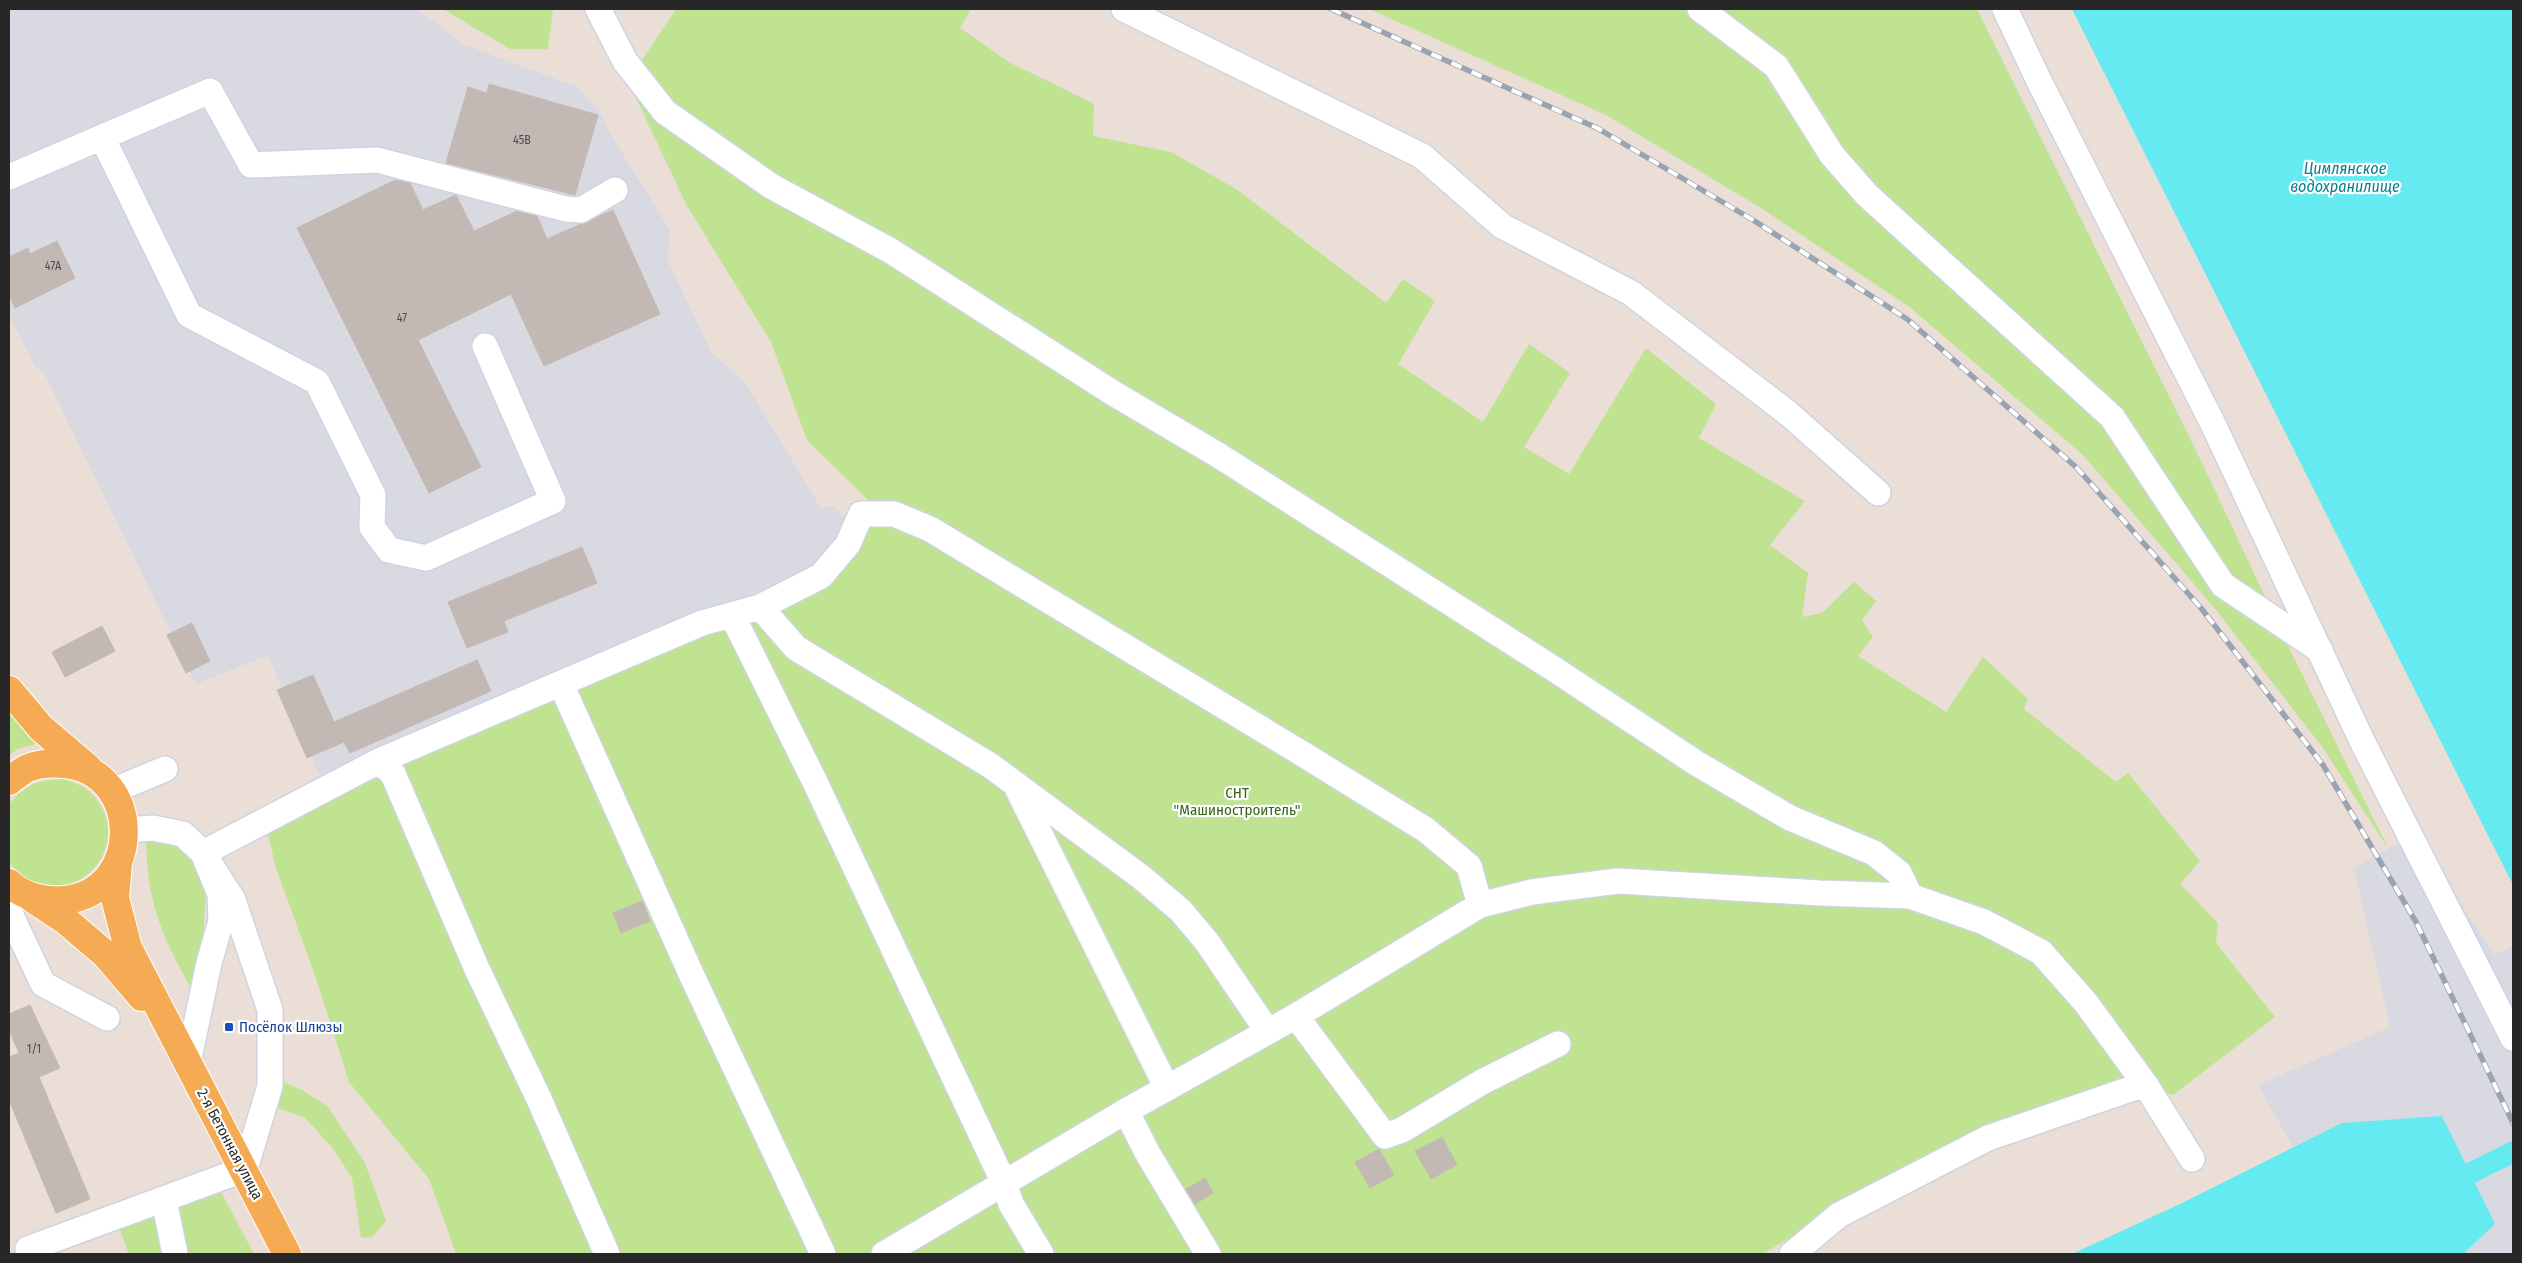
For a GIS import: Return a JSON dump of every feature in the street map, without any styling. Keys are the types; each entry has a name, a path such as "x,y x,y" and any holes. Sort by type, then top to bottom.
{"main road":[{"path":"9,690 41,728 104,784 122,811 125,830 124,847 118,863 108,878 95,889 75,899 13,904"},
{"path":"9,781 28,768 51,763 75,765 104,784"},
{"name":"2-я Бетонная улица","path":"118,863 115,898 128,948 245,1169 287,1254"},
{"name":"2-я Бетонная улица","path":"13,904 65,920 105,954 174,1034"}],"lane":[{"path":"598,9 625,62 665,112 771,186 891,251 1113,393 1218,455 1554,669 1696,763 1790,818 1874,853 1900,873 1910,896"},
{"path":"1124,9 1422,156 1502,226 1631,294 1789,414 1878,493"},
{"path":"1700,9 1776,66 1832,155 1867,195 2112,417 2223,585 2320,650"},
{"path":"2005,9 2039,81 2213,424 2363,743 2513,1038"},
{"path":"9,177 210,91 251,165 377,160 574,210 581,210 615,190"},
{"path":"102,137 189,315 316,382 373,495 372,528 389,550 426,558 553,501 485,346"},
{"path":"204,853 379,761 702,623 760,607 821,576 848,544 861,514 894,514 930,529 1426,830 1469,866 1480,905"},
{"path":"760,607 796,648 991,766 1141,877 1181,911 1207,942 1268,1032"},
{"path":"732,615 815,782 1004,1183 1011,1204 1040,1254"},
{"path":"561,684 692,976 823,1254"},
{"path":"379,761 393,774 477,969 539,1099 607,1254"},
{"path":"104,784 165,769"},
{"path":"1015,785 1167,1088"},
{"path":"28,1249 245,1169 270,1086 270,1010 233,900 204,853 183,834 153,828 125,830"},
{"path":"188,1063 209,963 221,921 220,894 204,853"},
{"path":"884,1254 1126,1110 1296,1016 1480,905 1532,892 1618,882 1910,896 1984,922 2041,952 2086,1003 2145,1084 2192,1159"},
{"path":"13,904 43,984 107,1018"},
{"path":"1296,1016 1385,1136 1402,1130 1482,1082 1558,1044"},
{"path":"1792,1254 1839,1215 1988,1138 2145,1084"},
{"path":"1126,1110 1148,1154 1208,1254"},
{"path":"164,1200 175,1254"}],"shaded area":[{"path":"9,9 417,9 465,45 577,87 600,112 609,132 670,230 668,261 711,352 745,383 821,508 834,506 846,520 829,555 754,605 690,620 319,775 268,655 196,684 44,373 39,368 36,369 9,315"},
{"path":"2414,834 2495,955 2513,946 2513,1254 2463,1254 2495,1223 2342,1123 2293,1147 2258,1085 2390,1027 2354,868"}],"green space":[{"path":"443,9 553,9 548,49 510,49"},
{"name":"СНТ \"Машиностроитель\"","path":"676,9 971,9 960,28 1009,62 1094,104 1093,136 1171,152 1236,189 1386,303 1403,279 1435,301 1398,364 1483,422 1529,344 1570,373 1524,447 1569,474 1646,348 1716,404 1699,438 1805,501 1770,545 1808,573 1802,617 1822,613 1854,582 1876,601 1862,620 1873,637 1858,656 1946,712 1983,657 2028,699 2024,709 2116,782 2128,773 2200,861 2180,884 2218,923 2216,943 2275,1017 2173,1095 2132,1083 1799,1232 1763,1254 456,1254 429,1179 349,1082 316,978 276,868 267,831 280,818 622,664 748,619 863,531 879,523 871,503 807,440 771,342 687,206 628,81"},
{"path":"1369,9 1977,9 2205,469 2290,650 2389,850 2323,748 2213,606 2083,455 1908,306 1761,208 1606,115"},
{"path":"9,710 21,726 39,743 18,749 9,755"},
{"path":"64,779 85,788 101,805 107,824 107,843 100,861 87,875 70,884 50,886 25,878 10,864 9,804 21,792 33,784"},
{"path":"152,834 192,852 206,887 201,980 198,987 190,986 171,950 158,916 149,881 147,861 146,840"},
{"path":"283,1082 302,1090 328,1107 365,1163 386,1221 372,1237 361,1238 352,1178 332,1147 305,1118 272,1106 273,1090"},
{"path":"219,1188 254,1254 129,1254 118,1225"}],"water":[{"name":"Цимлянское водохранилище","path":"2072,9 2513,9 2513,885"},
{"path":"2442,1116 2495,1224 2463,1254 2072,1254 2180,1204 2342,1123"}],"building":[{"path":"489,84 598,115 575,195 446,163 468,87 487,93"},
{"path":"395,180 410,183 423,210 456,195 474,231 517,211 537,216 547,239 613,210 660,314 544,366 511,294 418,340 481,467 429,493 297,228"},
{"path":"57,241 75,278 15,308 9,295 9,257 28,248 30,254"},
{"path":"582,547 597,583 504,621 508,632 467,648 448,602"},
{"path":"192,623 210,661 186,673 167,635"},
{"path":"102,626 115,651 65,677 52,652"},
{"path":"477,660 491,691 350,753 344,742 307,758 277,690 313,675 334,722"},
{"path":"642,901 650,921 621,933 613,913"},
{"path":"30,1005 60,1068 39,1077 90,1199 56,1213 9,1100 9,1057 19,1053 9,1030 9,1014"},
{"path":"1442,1137 1457,1165 1431,1179 1415,1151"},
{"path":"1379,1149 1394,1175 1370,1188 1355,1162"},
{"path":"1205,1178 1213,1193 1195,1204 1186,1189"}],"waterway":[{"path":"2444,1186 2513,1152"}],"railway":[{"path":"1331,9 1597,128 1753,220 1907,319 2077,468 2201,608 2323,765 2416,922 2513,1123"}],"place":[{"name":"Посёлок Шлюзы","path":"229,1027"}]}
